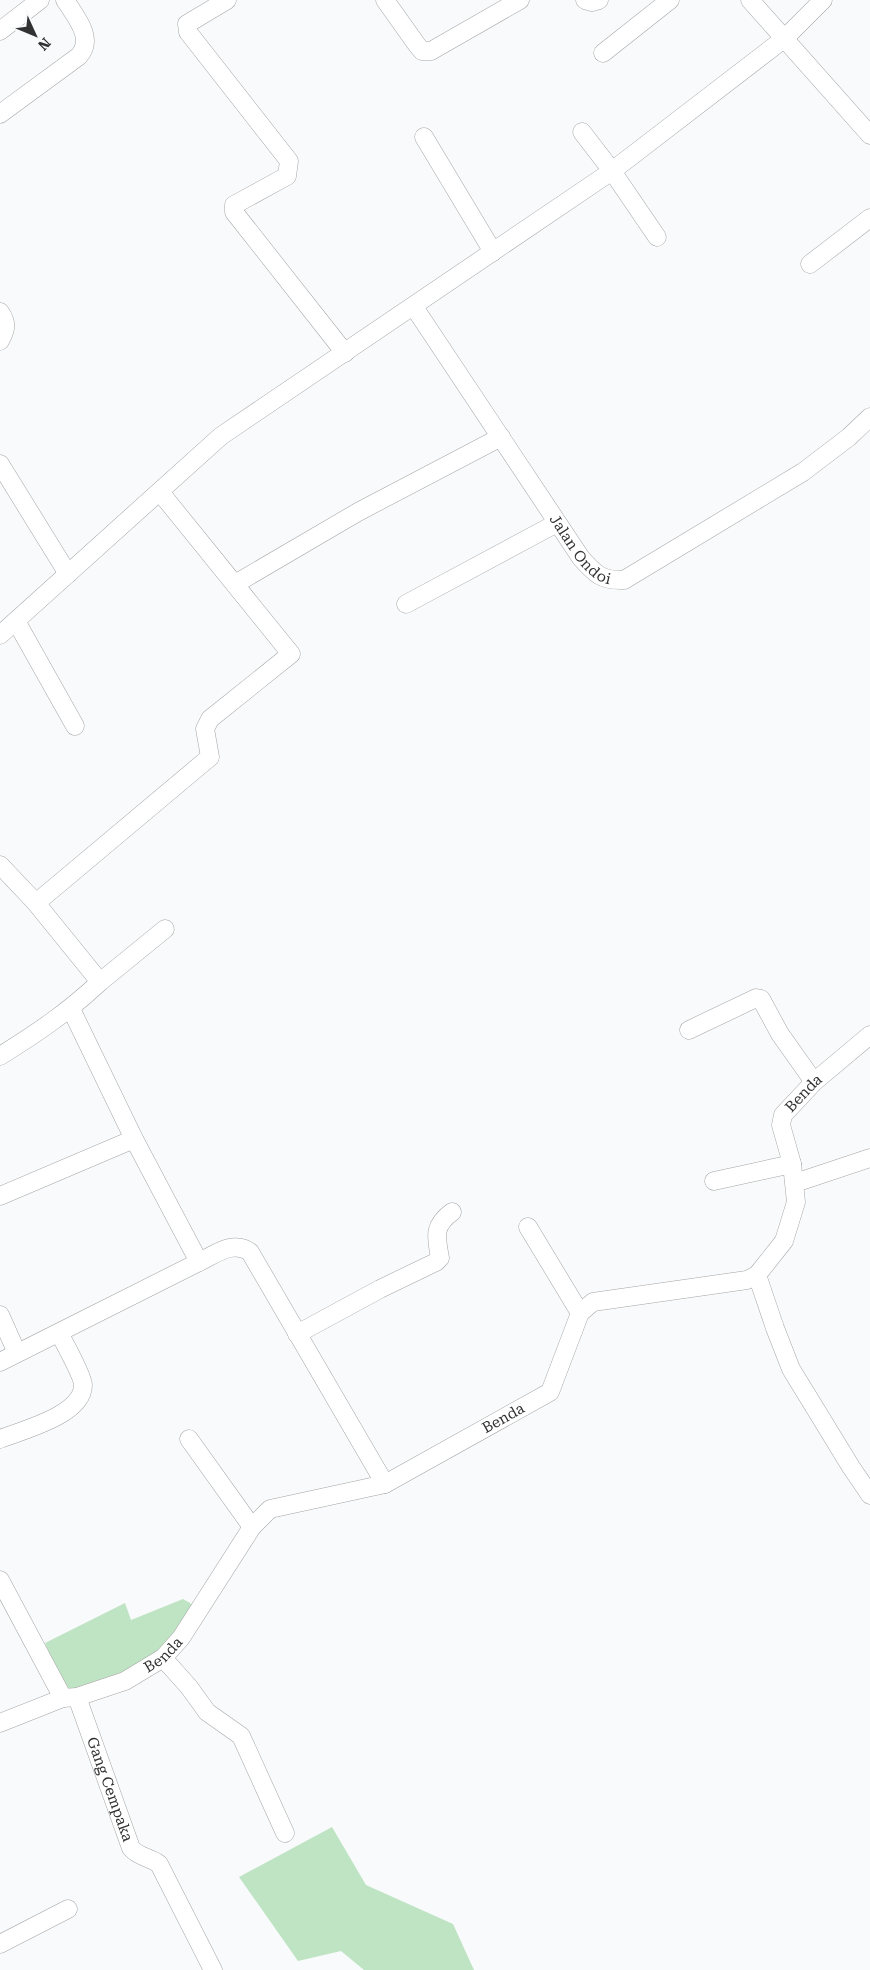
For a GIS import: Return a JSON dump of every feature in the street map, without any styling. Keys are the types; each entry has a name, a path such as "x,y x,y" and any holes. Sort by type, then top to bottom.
{"street":[{"path":"0,31 40,0"},
{"path":"0,114 79,56 84,48 86,39 83,31 65,0"},
{"path":"227,0 187,24 188,32 289,161 287,176 234,204 234,212 345,353"},
{"path":"385,0 410,38 422,51 431,51 440,47 520,0"},
{"path":"585,0 592,2 599,0"},
{"path":"603,53 670,0"},
{"path":"750,0 870,135"},
{"path":"0,635 222,436 612,171 785,38 823,0"},
{"path":"582,132 612,171 657,237"},
{"path":"424,136 493,252"},
{"path":"810,264 870,218"},
{"name":"Jalan Ondoi","path":"414,307 581,558 593,571 609,580 624,580 803,472 850,436 870,417"},
{"path":"0,312 5,320 6,329 0,341"},
{"path":"234,584 358,512 501,437"},
{"path":"0,464 68,574"},
{"path":"36,903 210,757 205,729 210,719 291,654 160,492"},
{"path":"406,604 558,523"},
{"path":"16,621 75,726"},
{"path":"2,873 36,903 100,982"},
{"path":"0,1056 46,1027 71,1008 165,929"},
{"path":"689,1030 756,998 761,999 780,1034 814,1082"},
{"path":"71,1008 134,1139 199,1262"},
{"name":"Benda","path":"757,1275 784,1240 796,1202 792,1164 781,1125 783,1115 814,1082 870,1035"},
{"path":"0,1196 134,1139"},
{"path":"795,1183 870,1158"},
{"path":"714,1181 792,1164"},
{"path":"297,1334 380,1289 436,1262 440,1258 437,1228 444,1218 452,1212"},
{"path":"528,1227 580,1313 593,1302 747,1280 757,1275 791,1369 870,1495"},
{"path":"0,1362 199,1262 234,1246 242,1246 250,1252 385,1484"},
{"name":"Benda","path":"0,1723 70,1697 125,1681 163,1658 181,1638 252,1527 270,1509 385,1484 550,1392 580,1313"},
{"path":"0,1315 18,1353"},
{"path":"0,1439 61,1415 74,1406 81,1397 83,1384 59,1333"},
{"path":"189,1439 252,1527"},
{"name":"Gang Cempaka","path":"0,1580 70,1697 130,1848 135,1854 159,1864 213,1970"},
{"path":"163,1658 189,1687 207,1712 241,1736 284,1833"},
{"path":"0,1944 68,1909"}],"green space":[{"path":"183,1599 195,1606 170,1644 126,1674 92,1686 65,1690 45,1643 125,1603 131,1620"},
{"path":"332,1827 366,1885 453,1924 474,1970 364,1970 341,1951 298,1961 239,1877"}]}
